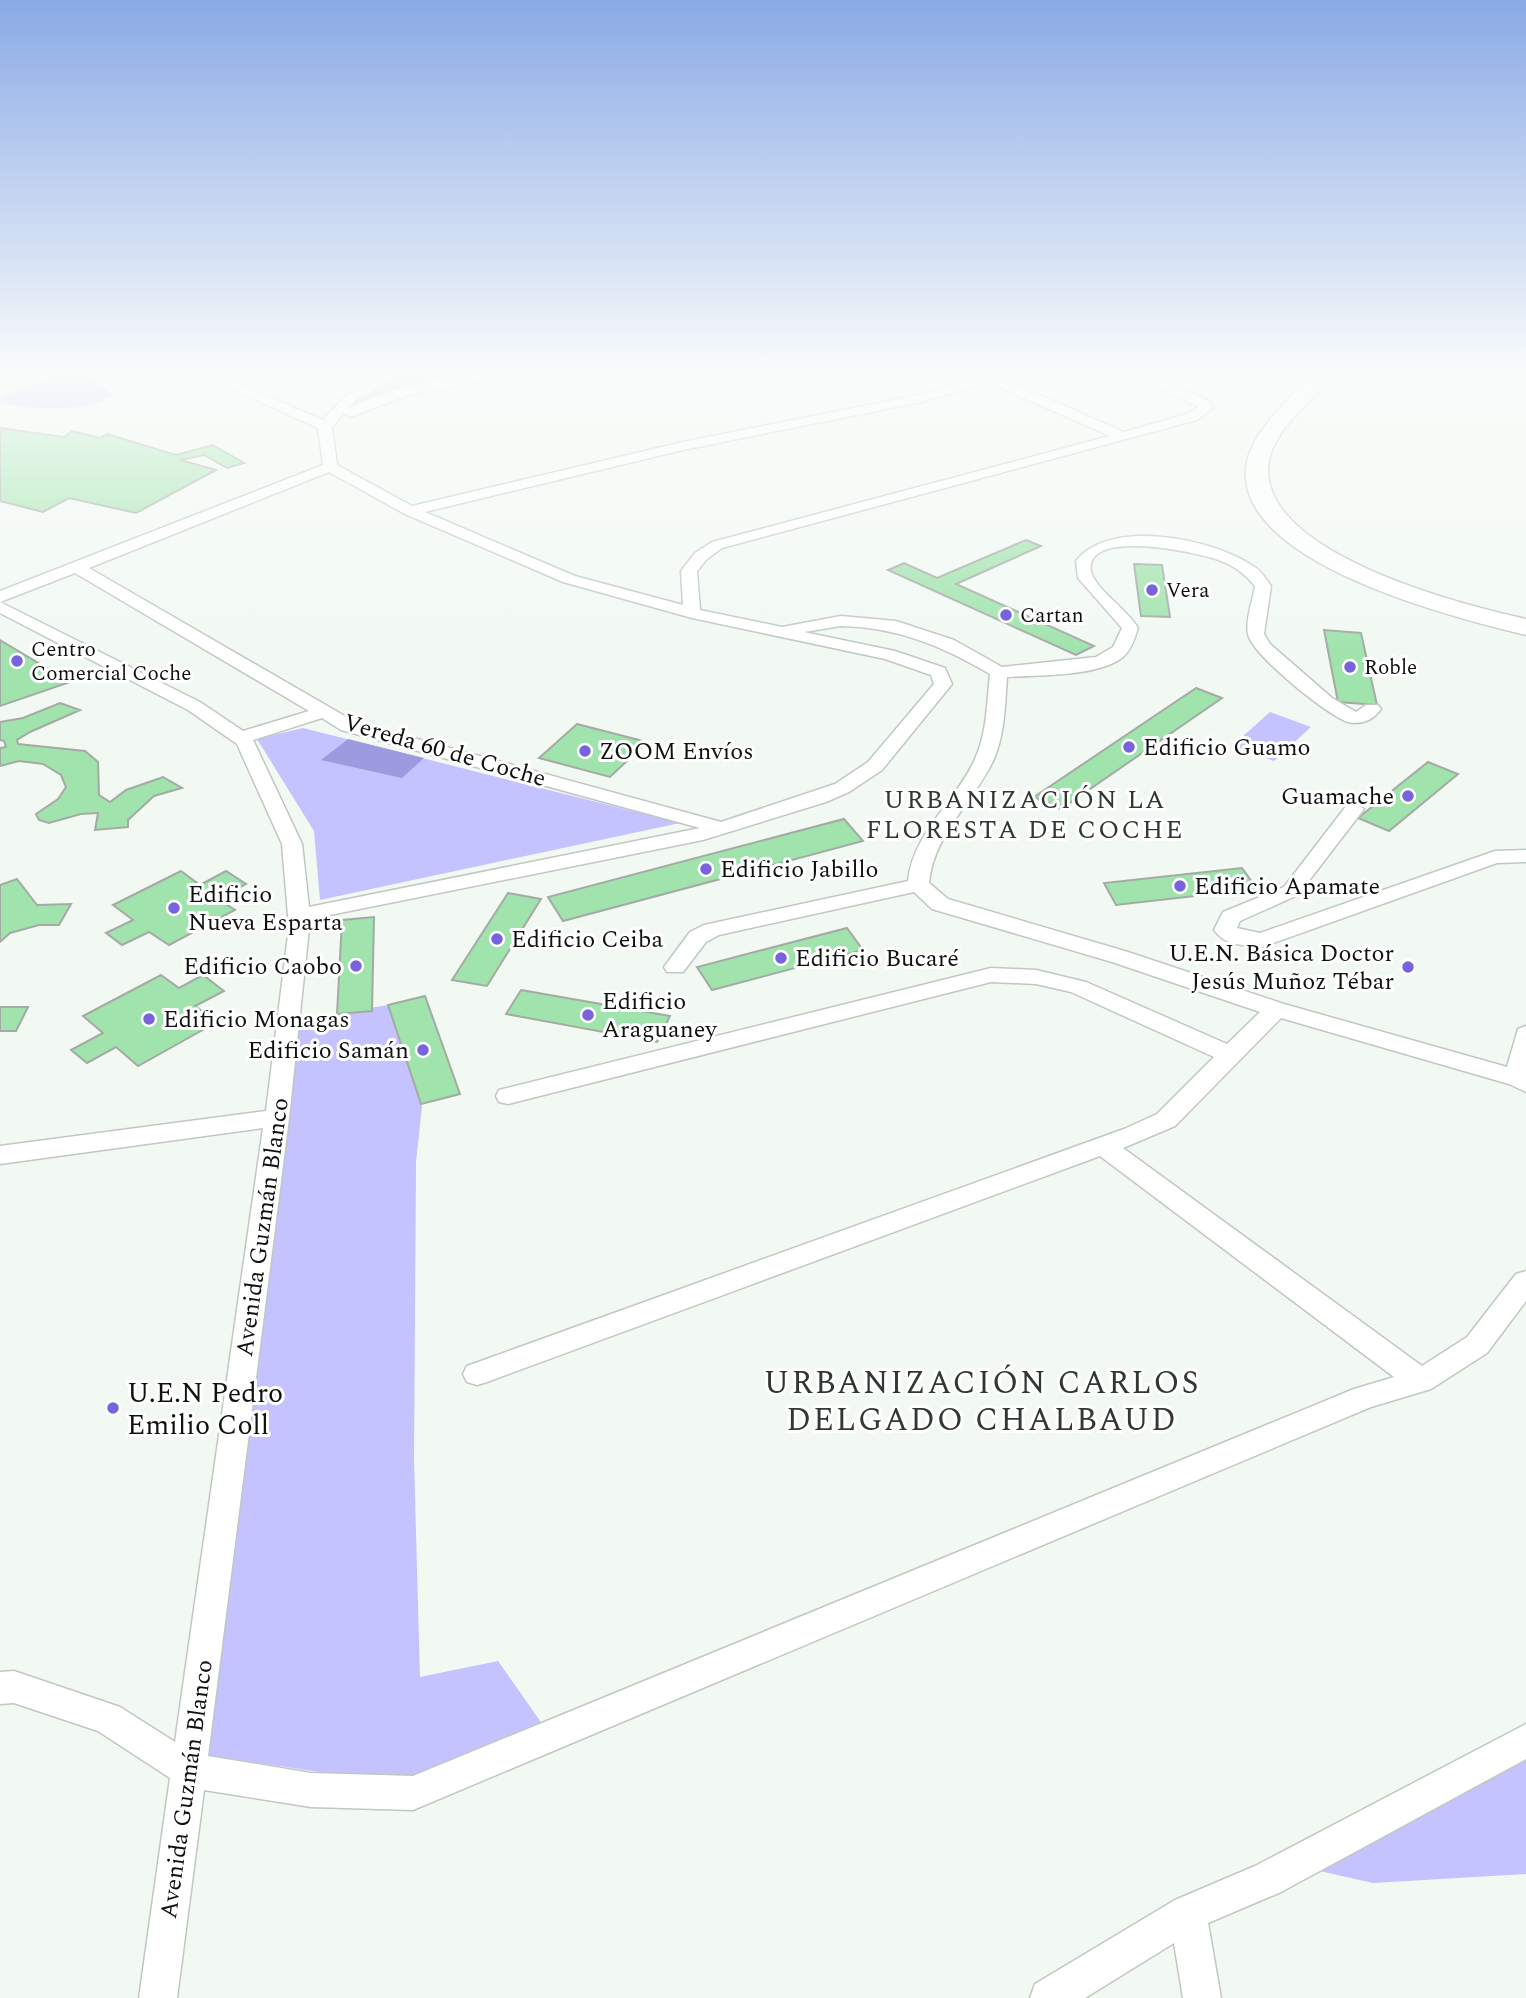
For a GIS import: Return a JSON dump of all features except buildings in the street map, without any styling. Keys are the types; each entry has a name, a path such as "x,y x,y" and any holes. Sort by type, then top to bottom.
{"main road":[{"path":"1259,467 1257,483 1275,519 1300,542 1350,569 1434,602 1526,627"},
{"path":"1280,476 1288,503 1298,521 1342,555 1449,598 1526,620"}],"street":[{"path":"0,597 329,467"},
{"path":"299,915 589,859 724,829 819,798 858,778 874,766 943,684 939,672 907,660 692,613 569,579 410,511 330,467"},
{"path":"410,511 594,467"},
{"path":"692,613 689,571 701,556 717,545 1009,467"},
{"path":"784,632 823,621 867,621 940,638 999,672 1074,666 1115,656 1125,643 1130,628 1126,617 1087,581 1083,562 1090,555 1122,544 1180,543 1223,553 1250,567 1263,586 1256,634 1263,648 1341,712 1362,717 1373,709"},
{"name":"Vereda 60 de Coche","path":"75,566 348,726 724,829"},
{"name":"Avenida Guzmán Blanco","path":"0,607 194,706 245,741 292,844 299,915 277,1118 158,1998"},
{"path":"999,672 994,722 985,757 967,791 925,851 917,875 918,885 940,904 1120,957 1276,1009 1522,1081 1526,1034"},
{"path":"239,737 323,712"},
{"path":"1354,809 1291,891 1230,916 1225,930 1235,937 1262,940 1495,857 1526,856"},
{"path":"675,967 698,937 712,930 918,885"},
{"path":"508,1096 991,975 1036,977 1078,987 1228,1054"},
{"path":"477,1374 1103,1146 1166,1120 1228,1054 1276,1009"},
{"path":"0,1155 277,1118"},
{"path":"1103,1146 1421,1381"},
{"path":"0,1688 14,1687 108,1718 188,1770 311,1790 370,1794 413,1793 1364,1397 1421,1381 1477,1345 1526,1281"},
{"path":"1049,1998 1188,1913 1268,1879 1526,1741"},
{"path":"1188,1913 1202,1998"}],"shaded area":[{"path":"1270,712 1311,727 1274,761 1232,746"},
{"path":"303,728 680,823 320,900 314,831 257,739"},
{"path":"348,739 424,758 402,778 321,760"},
{"path":"388,1005 422,1107 416,1162 414,1460 420,1677 498,1661 545,1728 400,1784 199,1754 274,1237 300,1019"},
{"path":"1526,1741 1526,1874 1373,1883 1293,1865"}],"place":[{"name":"Vera","path":"1152,590"},
{"name":"Cartan","path":"1006,615"},
{"name":"Centro Comercial Coche","path":"17,661"},
{"name":"Roble","path":"1350,667"},
{"name":"Edificio Guamo","path":"1129,747"},
{"name":"ZOOM Envíos","path":"585,751"},
{"name":"Guamache","path":"1408,796"},
{"name":"Edificio Jabillo","path":"706,869"},
{"name":"Edificio Apamate","path":"1180,886"},
{"name":"Edificio Nueva Esparta","path":"174,908"},
{"name":"Edificio Ceiba","path":"497,939"},
{"name":"Edificio Bucaré","path":"781,958"},
{"name":"Edificio Caobo","path":"356,966"},
{"name":"U.E.N. Básica Doctor Jesús Muñoz Tébar","path":"1408,967"},
{"name":"Edificio Araguaney","path":"588,1015"},
{"name":"Edificio Monagas","path":"149,1019"},
{"name":"Edificio Samán","path":"423,1050"},
{"name":"U.E.N Pedro Emilio Coll","path":"113,1408"}],"district":[{"name":"URBANIZACIÓN LA FLORESTA DE COCHE","path":"1025,814"},
{"name":"URBANIZACIÓN CARLOS DELGADO CHALBAUD","path":"982,1400"}]}
